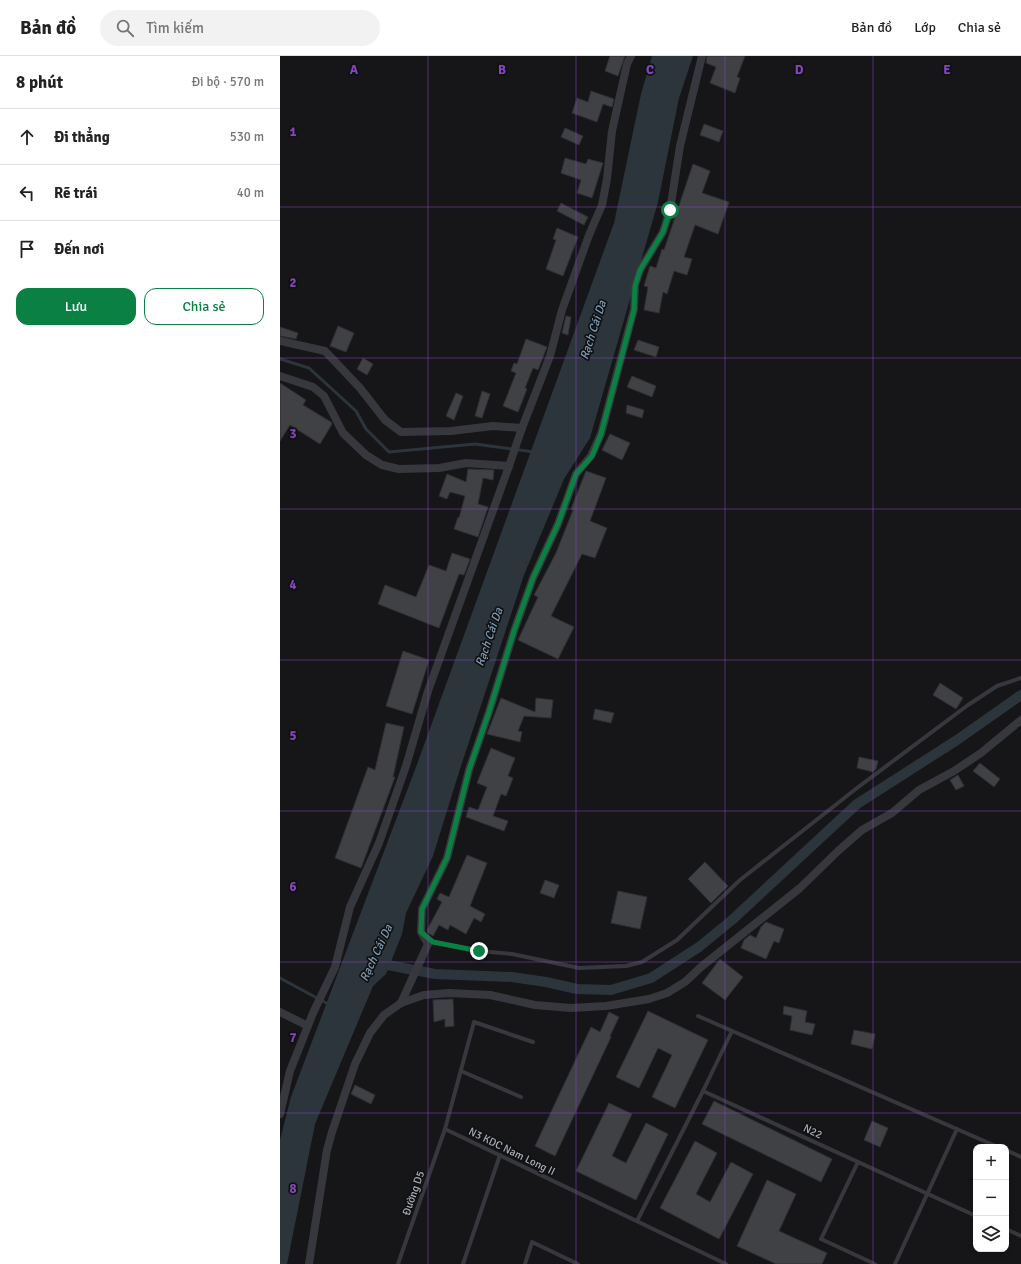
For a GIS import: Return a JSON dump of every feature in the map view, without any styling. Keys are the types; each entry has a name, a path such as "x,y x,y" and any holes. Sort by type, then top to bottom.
{"street":[{"path":"280,1114 290,1071 308,1026 335,967 350,907 379,843 406,766 428,691 522,428 550,356 562,310 589,235 602,205 607,179 612,131 627,64 631,56"},
{"path":"400,1003 428,944 421,932 422,909 447,858 469,770 533,578 558,524 576,474 592,456 601,434 634,310 635,286 640,270 663,232 670,210 680,146 701,56"},
{"path":"280,342 325,351 360,388 385,420 401,432 451,431 493,426 522,428"},
{"path":"280,376 313,387 324,396 343,433 366,455 382,465 399,469 439,468 466,462 509,466"},
{"path":"308,1264 327,1150 332,1132 355,1064 370,1033 384,1015 400,1003 424,995 449,993 490,996 534,1005 571,1008 606,1006 667,993 685,982 701,967 800,888 862,830 892,813 919,790 954,771 981,753 1021,720"},
{"path":"280,1012 308,1026"}],"lane":[{"path":"421,932 433,942 479,951 512,954 579,968 626,966 642,962 677,940 740,880 857,788 968,705 997,686 1021,678"},
{"path":"698,1016 991,1144"},
{"path":"445,1129 474,1022 533,1042"},
{"path":"638,1221 732,1031"},
{"path":"461,1071 521,1097"},
{"name":"N22","path":"703,1091 973,1215"},
{"name":"N3 KDC Nam Long II","path":"445,1129 726,1264"},
{"name":"Đường D5","path":"398,1264 445,1129"},
{"path":"895,1264 957,1129"},
{"path":"1009,1151 1021,1157"},
{"path":"463,1264 500,1155"},
{"path":"858,1162 821,1240 875,1264"},
{"path":"1009,1230 1021,1236"},
{"path":"525,1264 532,1242 578,1264"}],"water":[{"name":"Rạch Cái Da","path":"652,56 693,56 679,98 658,202 590,438 564,479 524,575 433,856 406,913 402,934 386,974 373,986 315,1124 287,1264 280,1264 280,1140 291,1097 416,767 614,223 641,94"}],"building":[{"path":"610,56 625,56 618,76 605,71"},
{"path":"707,56 745,56 737,77 740,78 735,93 710,83 716,67 706,63"},
{"path":"591,91 614,99 612,107 603,104 597,122 572,113 577,98 588,102"},
{"path":"704,124 723,131 719,142 700,135"},
{"path":"565,128 583,136 579,145 561,137"},
{"path":"565,158 586,164 588,159 603,163 592,198 577,193 581,180 561,173"},
{"path":"693,164 710,171 702,193 729,202 718,234 695,225 684,257 692,259 687,275 674,271 667,294 663,292 659,313 644,310 648,287 644,286 650,266 656,268 662,249 664,250"},
{"path":"561,203 588,217 584,225 557,211"},
{"path":"557,228 578,237 563,276 546,269 556,240 553,239"},
{"path":"566,316 571,317 568,335 562,333"},
{"path":"338,326 354,333 346,352 330,346"},
{"path":"280,327 298,333 296,339 280,336"},
{"path":"526,339 547,347 538,370 533,368 518,412 503,406 516,373 511,371 514,363 517,364"},
{"path":"638,340 659,347 656,357 634,350"},
{"path":"363,358 373,364 367,375 357,369"},
{"path":"632,376 656,386 652,397 627,387"},
{"path":"280,383 306,400 303,405 331,422 332,424 320,444 290,425 280,441"},
{"path":"482,391 490,394 482,418 475,416"},
{"path":"456,393 463,396 454,420 446,416"},
{"path":"627,405 644,410 642,418 626,413"},
{"path":"610,434 630,443 622,460 602,450"},
{"path":"468,469 494,470 493,480 483,478 478,504 488,507 478,537 454,529 458,517 459,518 465,496 450,492 447,499 439,496 447,474 466,482"},
{"path":"586,471 606,478 590,521 607,528 595,558 582,554 551,616 574,627 558,659 518,640 538,597 534,595 556,553"},
{"path":"452,553 470,559 464,575 459,574 439,628 378,604 385,585 416,597 429,565 446,571"},
{"path":"403,651 429,660 412,714 386,706"},
{"path":"940,683 963,698 956,709 933,695"},
{"path":"501,698 535,712 536,698 553,700 551,718 524,716 518,731 522,732 520,742 487,734"},
{"path":"595,709 614,713 611,723 593,719"},
{"path":"386,723 404,727 393,777 395,777 361,868 335,858 368,767 375,770"},
{"path":"491,748 515,758 508,776 513,778 506,796 501,794 493,816 508,821 504,831 466,817 469,807 478,810 487,787 477,783"},
{"path":"859,757 878,761 876,769 873,772 857,768"},
{"path":"980,763 1000,779 994,787 973,771"},
{"path":"958,775 964,786 956,790 950,780"},
{"path":"467,855 487,863 470,906 485,914 481,922 474,918 466,934 450,925 448,930 439,925 433,936 428,933 427,930 442,902 437,899 440,893 449,897"},
{"path":"705,862 728,886 711,903 688,879"},
{"path":"545,880 559,885 554,898 540,893"},
{"path":"618,891 647,897 640,929 611,923"},
{"path":"766,922 784,929 779,943 774,941 766,959 741,948 744,940 750,935 756,938 761,927"},
{"path":"720,959 743,977 725,1000 702,983"},
{"path":"453,999 454,1026 445,1027 445,1019 434,1022 433,1000"},
{"path":"784,1006 807,1011 805,1022 815,1024 812,1035 790,1030 792,1016 783,1014"},
{"path":"648,1011 708,1040 675,1108 652,1097 672,1055 658,1048 639,1088 616,1077"},
{"path":"609,1012 619,1017 555,1156 535,1146 591,1027 600,1032"},
{"path":"854,1030 875,1034 872,1049 851,1044"},
{"path":"355,1085 375,1095 371,1104 351,1094"},
{"path":"714,1101 832,1159 821,1182 702,1124"},
{"path":"609,1103 632,1114 612,1156 626,1163 646,1123 668,1134 636,1200 576,1171"},
{"path":"872,1121 888,1128 880,1147 864,1140"},
{"path":"695,1141 717,1153 696,1194 710,1202 731,1162 753,1174 719,1239 660,1208"},
{"path":"767,1180 796,1194 779,1231 827,1253 822,1264 776,1264 737,1246"}],"waterway":[{"path":"280,359 309,368 356,411 366,429 389,452 475,444 534,452"},
{"path":"377,963 435,974 512,977 546,982 577,989 611,990 651,978 699,947 732,920 857,804 957,740 1021,695"},
{"path":"280,978 330,1005"}],"route":[{"path":"479,951 433,942 421,932 422,909 447,858 469,770 514,631 533,578 558,524 576,474 592,456 601,434 634,310 635,286 640,270 663,232 670,210"}]}
